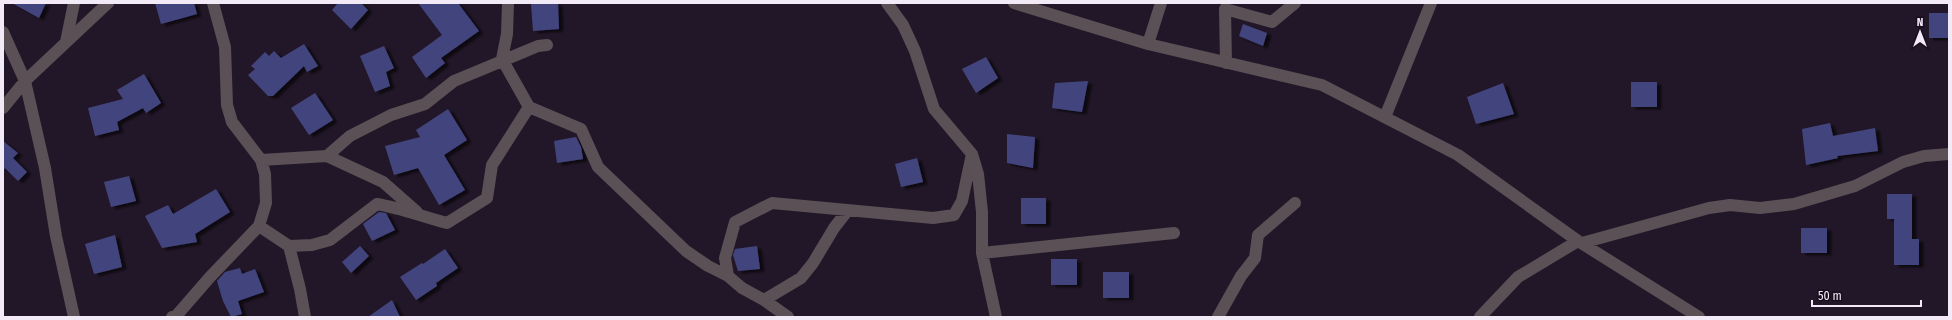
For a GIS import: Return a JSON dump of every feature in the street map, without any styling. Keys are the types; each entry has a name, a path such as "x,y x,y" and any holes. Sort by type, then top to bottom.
{"street":[{"path":"66,42 74,3"},
{"path":"3,108 25,81 108,3"},
{"path":"172,317 177,316 210,277 258,226 266,203 265,174 261,160 232,122 227,105 225,47 213,3"},
{"path":"508,3 507,34 502,59 529,106 581,128 598,168 686,251 708,266 728,276 742,288 764,300 788,317"},
{"path":"887,3 903,25 915,51 934,109 972,154 978,174 982,212 982,253 996,317"},
{"path":"1014,3 1148,44 1322,86 1458,155 1580,242 1699,317"},
{"path":"1148,44 1161,3"},
{"path":"1226,62 1225,9 1272,22 1295,3"},
{"path":"1385,117 1431,3"},
{"path":"3,32 25,81 45,168 56,236 74,317"},
{"path":"327,156 350,136 391,115 425,104 454,81 502,59 538,46 547,45"},
{"path":"258,226 289,246 312,245 330,240 377,204 400,208 424,218 447,223 487,198 492,165 529,106"},
{"path":"728,276 724,258 735,222 772,204 933,218 954,215 962,201 972,154"},
{"path":"1480,317 1518,278 1580,242 1709,208 1730,205 1760,208 1794,204 1855,186 1903,162 1924,156 1949,154"},
{"path":"261,160 327,156 383,182 424,218"},
{"path":"1218,317 1241,276 1255,258 1258,235 1295,203"},
{"path":"764,300 801,278 813,263 834,228 848,210"},
{"path":"982,253 1174,234"},
{"path":"289,246 300,289 305,317"}],"building":[{"path":"12,3 46,3 39,18"},
{"path":"155,3 194,3 197,14 161,24"},
{"path":"338,3 361,3 368,10 351,29 332,10"},
{"path":"418,3 458,3 479,31 441,58 445,63 426,78 412,57 442,35"},
{"path":"558,3 559,29 533,31 531,4"},
{"path":"1929,13 1949,13 1949,38 1929,38"},
{"path":"1243,24 1267,33 1263,46 1239,36"},
{"path":"304,44 318,66 307,72 304,66 273,96 268,96 248,75 255,69 251,66 265,52 269,56 274,51 281,58"},
{"path":"384,46 394,68 386,72 390,86 375,92 360,56"},
{"path":"986,57 998,78 976,93 962,69"},
{"path":"144,74 161,103 146,113 143,108 117,122 119,130 95,136 88,108 123,99 117,90"},
{"path":"1088,81 1082,112 1052,108 1055,83"},
{"path":"1631,82 1657,82 1657,107 1631,107"},
{"path":"1503,83 1514,114 1476,124 1467,97"},
{"path":"315,93 333,120 309,135 291,108"},
{"path":"448,109 467,140 444,155 465,190 439,205 418,168 394,175 385,146 420,137 416,130"},
{"path":"1830,123 1833,136 1875,128 1878,151 1837,156 1838,158 1806,165 1802,129"},
{"path":"1007,134 1035,137 1033,168 1007,163"},
{"path":"576,137 581,147 583,159 557,163 554,141"},
{"path":"3,141 18,153 13,158 27,172 18,181 5,168 3,171"},
{"path":"917,158 923,182 901,187 895,164"},
{"path":"129,176 136,201 111,207 104,182"},
{"path":"216,189 230,212 195,234 197,242 162,248 145,216 168,205 173,214"},
{"path":"1887,194 1912,194 1912,239 1919,239 1919,265 1894,265 1894,219 1887,219"},
{"path":"1021,198 1046,198 1046,224 1021,224"},
{"path":"379,212 386,213 395,230 372,241 363,224"},
{"path":"1801,228 1827,228 1827,253 1801,253"},
{"path":"115,235 122,267 94,274 85,244"},
{"path":"360,246 369,256 351,273 342,262"},
{"path":"757,246 760,269 738,271 733,255 735,249"},
{"path":"445,249 458,268 436,283 437,286 416,300 400,277"},
{"path":"1051,259 1077,259 1077,285 1051,285"},
{"path":"240,268 242,274 255,269 264,292 238,301 242,314 231,317 223,301 217,281 225,272"},
{"path":"1103,272 1129,272 1129,298 1103,298"},
{"path":"392,300 400,317 368,317"}]}
